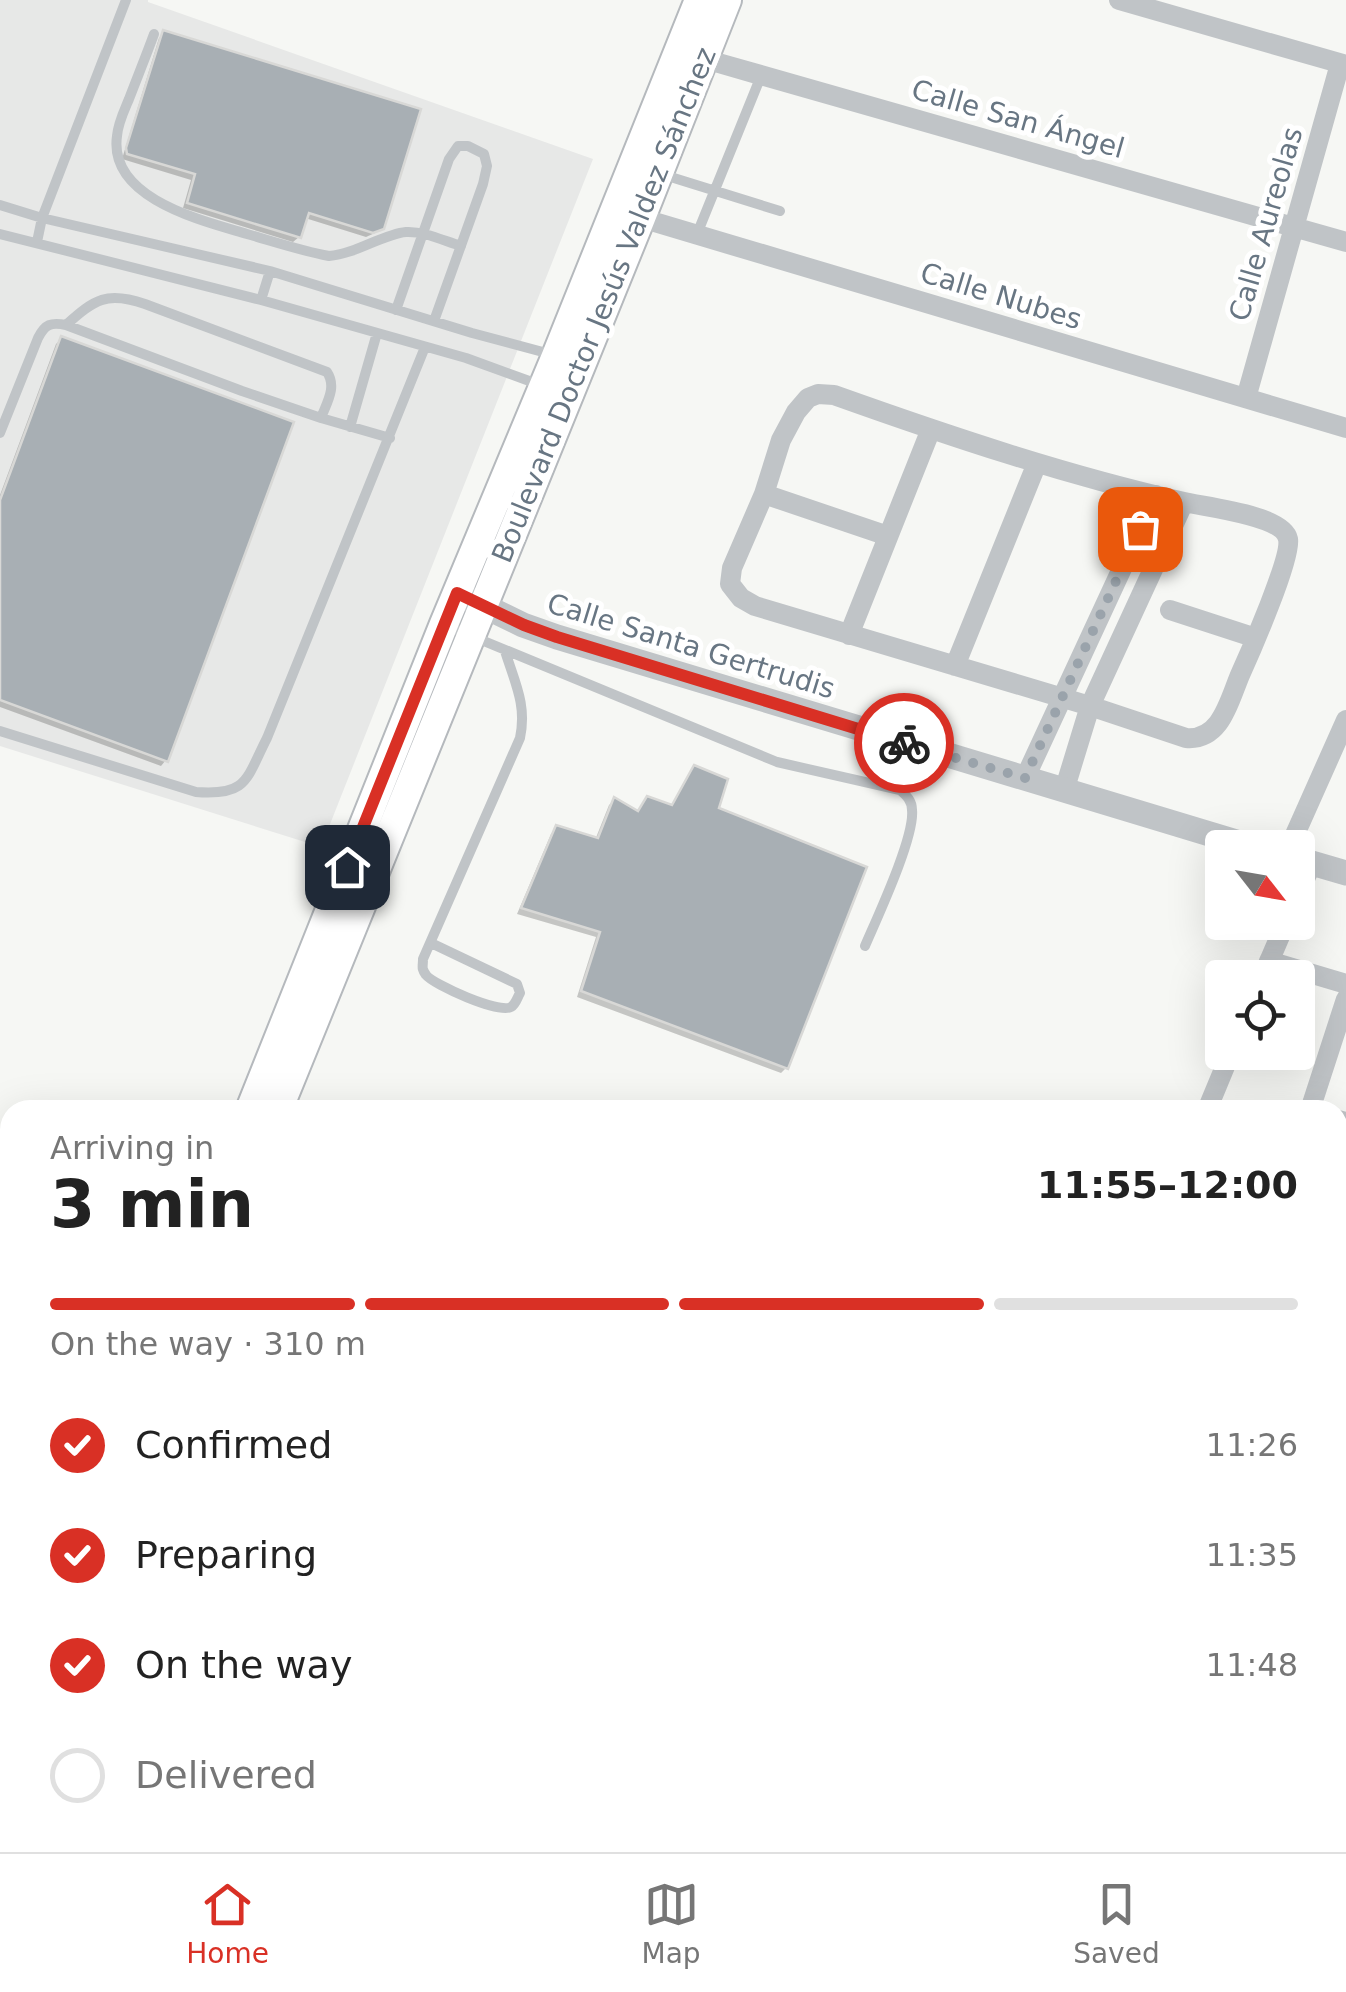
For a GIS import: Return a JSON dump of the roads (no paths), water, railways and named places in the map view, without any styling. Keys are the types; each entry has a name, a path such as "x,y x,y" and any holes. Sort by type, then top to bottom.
{"main road":[{"name":"Boulevard Doctor Jesús Valdez Sánchez","path":"282,1100 457,630 457,593 699,0"},
{"name":"Boulevard Doctor Jesús Valdez Sánchez","path":"254,1100 457,630 483,606 727,0"}],"street":[{"path":"1119,0 1343,65"},
{"path":"686,33 703,57"},
{"name":"Calle San Ángel","path":"703,57 1346,242"},
{"name":"Calle Aureolas","path":"1246,398 1343,65"},
{"name":"Calle Nubes","path":"640,218 1346,428"},
{"path":"834,395 931,429 1037,463 1279,526 1288,539 1285,562 1214,730 1199,739 1186,738 755,606 733,590 732,568 764,494 781,440 808,398 834,395"},
{"path":"849,635 931,429"},
{"path":"955,666 1037,463"},
{"path":"764,494 888,536"},
{"path":"1025,778 1156,495"},
{"path":"1064,791 1090,706 1184,502"},
{"name":"Calle Santa Gertrudis","path":"457,593 557,637 1205,833"},
{"path":"1170,610 1256,638"},
{"path":"1297,830 1346,720"},
{"path":"1315,864 1346,874"},
{"path":"1315,978 1346,984"},
{"path":"1313,1100 1346,1000"},
{"path":"1211,1100 1224,1070"}],"lane":[{"path":"36,242 126,0"},
{"path":"154,34 116,137 122,167 146,195 186,216 329,256 401,232 461,246"},
{"path":"698,234 761,75"},
{"path":"396,310 449,159 458,146 468,146 484,154 486,166 434,322"},
{"path":"658,173 780,212"},
{"path":"0,205 270,270 556,356"},
{"path":"0,234 261,300 425,346 544,386"},
{"path":"261,300 270,270"},
{"path":"66,324 88,305 112,296 162,310 327,372 332,388 321,418"},
{"path":"0,434 42,328 55,323 321,418 390,438"},
{"path":"350,427 377,333"},
{"path":"0,730 196,792 228,793 238,787 252,770 267,738 425,346"},
{"path":"457,630 777,762 900,790 910,801 912,816 890,886 865,946"},
{"path":"431,943 517,984 520,993 514,1004 503,1009 492,1007 431,980 422,968 423,959 520,738 524,719 520,694 505,651"}]}
